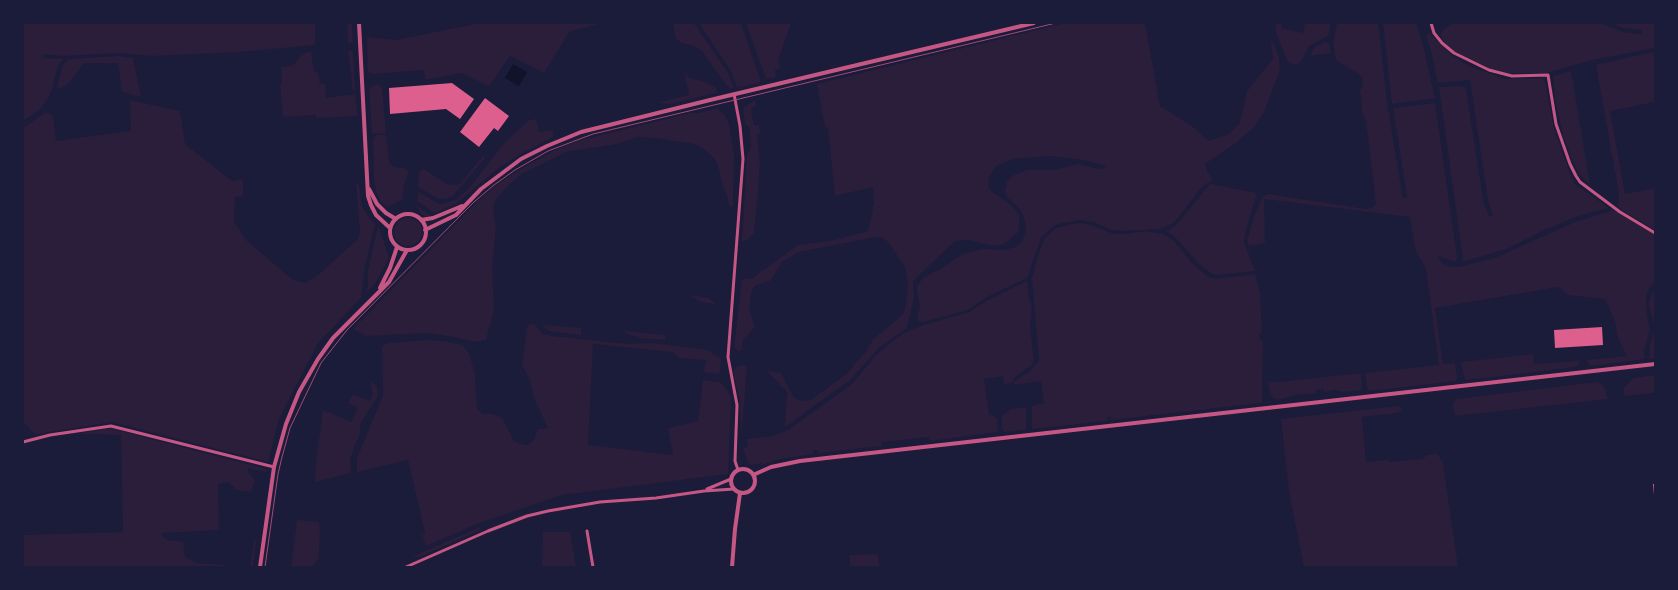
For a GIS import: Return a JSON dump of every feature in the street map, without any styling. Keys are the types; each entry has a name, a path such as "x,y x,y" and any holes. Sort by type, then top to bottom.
{"street":[{"path":"359,23 367,186 371,205 376,215 390,228"},
{"path":"425,230 456,215 499,175 521,159 558,140 594,129 734,94 1034,23"},
{"path":"1432,23 1434,33 1442,44 1454,53 1489,70 1512,76 1548,75 1556,124 1567,158 1576,176 1620,212 1655,233"},
{"path":"734,94 740,126 743,159 728,357 737,405 735,461 738,470"},
{"path":"367,186 377,204 386,213 396,219"},
{"path":"421,220 433,218 464,206"},
{"path":"404,214 409,214 421,220 425,230 424,240 417,248 407,250 397,246 391,240 390,228 396,219 404,214"},
{"path":"378,292 390,268 397,246"},
{"path":"260,567 274,467 286,424 299,392 311,370 333,338 392,278 407,250"},
{"path":"753,476 771,467 800,461 1655,364"},
{"path":"23,442 50,435 112,426 274,467"},
{"path":"406,567 493,528 548,511 593,503 656,498 704,491 734,489 740,493 747,492 752,488 754,482 753,476 745,470 738,470 731,479 704,491"},
{"path":"731,479 734,489"},
{"path":"732,567 740,493"},
{"path":"587,531 592,567"}],"shaded area":[{"path":"23,23 315,23 315,45 238,52 151,56 120,53 63,56 44,54 43,58 64,59 58,65 52,90 46,102 39,110 23,121"},
{"path":"347,23 352,23 353,43 348,43"},
{"path":"480,23 604,23 570,31 544,73 510,56 490,85 486,85 462,73 425,80 424,70 373,74 368,71 368,37 396,40"},
{"path":"673,23 694,23 728,73 734,88 731,89 726,85 702,51 676,39"},
{"path":"699,23 741,23 761,82 737,88 731,71"},
{"path":"746,23 791,23 778,61 780,68 775,70 776,77 766,79"},
{"path":"1065,23 1145,23 1160,106 1192,126 1209,141 1229,134 1240,123 1247,91 1273,59 1270,36 1279,56 1280,70 1264,112 1254,127 1236,143 1205,164 1213,181 1202,187 1172,224 1160,229 1122,231 1111,230 1094,222 1080,220 1058,224 1052,227 1041,238 1027,278 987,297 968,310 923,322 919,321 917,316 920,307 917,286 923,278 942,268 963,254 983,249 1005,250 1015,247 1022,242 1026,230 1024,217 1018,207 1008,198 1005,191 1007,182 1012,176 1027,170 1053,170 1078,164 1099,169 1106,166 1084,160 1051,156 1013,159 996,166 989,177 988,184 990,190 1011,205 1019,215 1019,230 1002,245 989,245 969,240 955,241 913,281 914,298 907,328 880,347 850,380 785,427 787,392 767,371 781,373 794,398 800,401 811,400 850,371 855,363 866,352 873,339 900,317 904,312 907,300 908,282 905,267 888,242 881,237 799,252 783,261 770,281 756,285 752,289 749,309 755,327 742,341 743,349 738,351 734,348 742,279 751,279 798,245 830,241 868,231 873,210 872,207 874,206 873,187 835,196 828,128 825,127 817,84"},
{"path":"1275,23 1282,23 1281,28 1303,33 1305,23 1331,23 1328,36 1309,46 1302,60 1297,64 1292,64 1288,62 1285,55 1277,35"},
{"path":"1337,23 1378,23 1388,109 1403,198 1407,197 1393,108 1435,103 1457,257 1455,262 1438,256 1442,263 1450,267 1458,267 1495,258 1575,222 1614,210 1655,234 1655,282 1648,290 1646,299 1650,329 1644,352 1645,359 1591,366 1589,365 1587,360 1627,356 1618,338 1615,321 1605,299 1568,295 1558,287 1435,308 1443,364 1455,363 1457,377 1456,381 1370,391 1367,388 1365,373 1439,365 1426,269 1415,249 1410,217 1264,199 1265,243 1250,246 1258,272 1247,240 1254,216 1263,196 1268,194 1366,209 1372,208 1376,204 1366,121 1362,112 1360,91 1363,85 1363,79 1360,75 1336,60 1333,43"},
{"path":"1383,23 1416,23 1423,45 1435,98 1392,104"},
{"path":"1453,23 1600,23 1623,32 1641,34 1642,30 1623,28 1612,23 1655,23 1655,48 1592,60 1547,73 1510,73 1491,69 1455,52 1444,42 1440,35 1443,30"},
{"path":"1429,33 1451,55 1467,65 1505,79 1542,79 1545,81 1554,129 1572,179 1575,184 1609,208 1578,216 1542,231 1509,248 1460,263 1463,260 1439,87 1458,86 1465,87 1466,89 1484,205 1490,217 1493,215 1488,201 1470,80 1438,83 1426,36"},
{"path":"1325,42 1329,43 1331,53 1311,56 1315,47"},
{"path":"348,51 353,51 355,90 353,91"},
{"path":"307,52 311,52 314,72 318,72 320,84 325,84 326,98 355,94 358,116 316,118 316,115 283,117 280,84 282,83 281,67 292,66 302,55"},
{"path":"1655,52 1655,108 1654,102 1610,111 1625,194 1655,188 1655,230 1618,206 1619,194 1596,65"},
{"path":"119,56 133,58 141,97 122,92 118,63 84,63 70,82 60,89 57,87 63,64 69,59"},
{"path":"513,64 527,72 519,86 505,78"},
{"path":"1571,71 1590,185 1580,175 1572,160 1563,135 1555,98 1553,76"},
{"path":"684,72 689,78 706,82 715,87 717,90 716,93 670,104 661,103 660,102 689,95"},
{"path":"379,84 382,88 386,133 374,134 372,132 369,89 371,86"},
{"path":"130,100 180,111 185,144 232,181 243,179 243,196 235,197 234,222 246,240 293,280 305,283 317,276 358,239 360,232 356,184 359,184 362,206 375,224 365,266 361,298 318,343 279,419 268,462 112,422 37,434 32,432 28,426 23,424 23,128 46,112 53,116 56,141 131,131"},
{"path":"755,100 756,105 751,109 754,125 759,125 760,134 757,135 760,162 757,203 754,233 747,240 742,241 747,155 751,147 749,127 745,124 743,108"},
{"path":"717,108 725,115 729,125 734,155 733,207 729,206 727,195 722,185 719,169 715,159 704,149 694,144 656,138 638,137 617,144 566,152 520,175 495,200 493,210 496,227 492,266 494,310 486,340 474,342 428,333 367,336 354,330 355,327 479,200 499,183 521,169 553,151 578,141 690,113 699,113"},
{"path":"536,119 539,132 553,130 553,137 519,155 496,170 456,204 434,213 417,201 418,192 440,204 456,200 471,186 504,143 529,120"},
{"path":"376,135 386,135 389,161 392,166 404,168 409,171 405,181 402,200 387,207 381,202 377,194 374,181 373,140"},
{"path":"483,156 485,158 453,196 445,199 437,198 418,187 419,172 424,169 447,184 458,185"},
{"path":"1210,184 1257,194 1247,226 1244,242 1255,271 1218,275 1212,274 1199,264 1173,235 1165,231 1177,224"},
{"path":"416,205 431,216 426,217 421,214"},
{"path":"408,218 418,222 422,232 418,242 408,246 398,242 394,232 398,222"},
{"path":"1081,223 1091,225 1114,234 1145,231 1163,234 1174,241 1193,264 1208,277 1216,279 1255,274 1260,294 1262,332 1259,335 1259,338 1263,344 1262,402 1111,420 1111,417 1107,417 1107,421 1032,429 1032,406 1044,403 1041,381 1014,385 1014,382 1029,372 1039,360 1032,278 1039,252 1045,238 1056,228"},
{"path":"378,226 388,254 388,260 376,282 366,294 368,286 368,271"},
{"path":"1027,281 1032,309 1030,325 1034,361 1032,365 1016,376 1012,383 1004,384 1003,376 984,379 989,414 997,418 998,432 930,441 929,437 881,442 882,446 818,453 818,450 813,450 813,454 780,459 762,465 761,463 753,465 748,463 743,449 748,446 746,439 773,436 788,430 851,385 877,354 902,334 923,325 969,312 988,300"},
{"path":"1655,288 1655,328 1649,305 1650,298"},
{"path":"689,295 709,298 717,305 699,301"},
{"path":"535,324 542,334 552,336 627,344 653,343 707,350 721,358 720,371 718,374 704,372 706,360 679,358 673,352 593,344 588,445 673,455 668,428 698,421 703,380 720,382 727,390 731,399 728,474 562,495 479,523 426,546 422,535 425,533 408,460 357,472 357,458 383,395 382,347 389,343 426,340 444,341 462,345 469,353 475,374 477,409 483,414 492,414 502,417 514,441 528,445 534,440 538,429 548,428 534,398 530,380 522,365 527,328 528,325"},
{"path":"542,325 581,328 581,335 549,331"},
{"path":"1655,328 1655,358 1649,359 1650,345"},
{"path":"625,331 665,335 665,340 641,338 625,333"},
{"path":"1533,354 1534,364 1579,361 1579,364 1576,367 1468,380 1465,379 1461,362"},
{"path":"737,366 747,366 743,430 741,430 740,400 733,372"},
{"path":"1361,373 1362,390 1344,392 1334,390 1324,392 1324,389 1316,390 1316,393 1296,395 1277,400 1272,397 1268,382 1279,382"},
{"path":"1655,375 1655,393 1624,396 1624,388 1633,378"},
{"path":"370,381 377,386 378,396 360,424 360,434 350,460 351,473 315,482 316,462 323,410 351,422 358,408 348,403 353,394 370,401 373,394"},
{"path":"1597,382 1604,386 1608,399 1455,416 1453,404 1456,399"},
{"path":"1398,406 1401,407 1401,411 1398,413 1362,417 1366,462 1389,460 1389,462 1422,459 1427,455 1438,454 1443,463 1458,567 1304,567 1289,492 1281,419"},
{"path":"1026,407 1026,430 1004,432 1002,428 1002,416 1011,409"},
{"path":"105,429 113,429 266,469 266,472 248,468 248,472 255,480 251,492 237,490 229,482 218,484 219,530 162,533 162,536 167,540 183,542 185,557 197,563 224,565 225,567 23,567 23,535 123,532 121,435 79,434 52,438"},
{"path":"297,520 319,522 319,558 312,567 291,567"},
{"path":"480,527 481,530 419,557 412,557"},
{"path":"543,532 570,532 576,567 542,567"},
{"path":"255,536 256,541 253,567 250,567"},
{"path":"878,554 879,567 850,567 850,555"}],"building":[{"path":"452,83 474,99 460,119 446,109 390,114 389,88"},
{"path":"485,98 509,116 498,131 494,128 479,147 460,132"},
{"path":"1602,327 1603,345 1555,348 1554,330"},
{"path":"1653,484 1655,484 1655,495 1654,495"}],"tram line":[{"path":"265,567 278,474 282,457 290,428 321,363 347,330 474,202 515,170 548,151 593,134 1056,23"}]}
